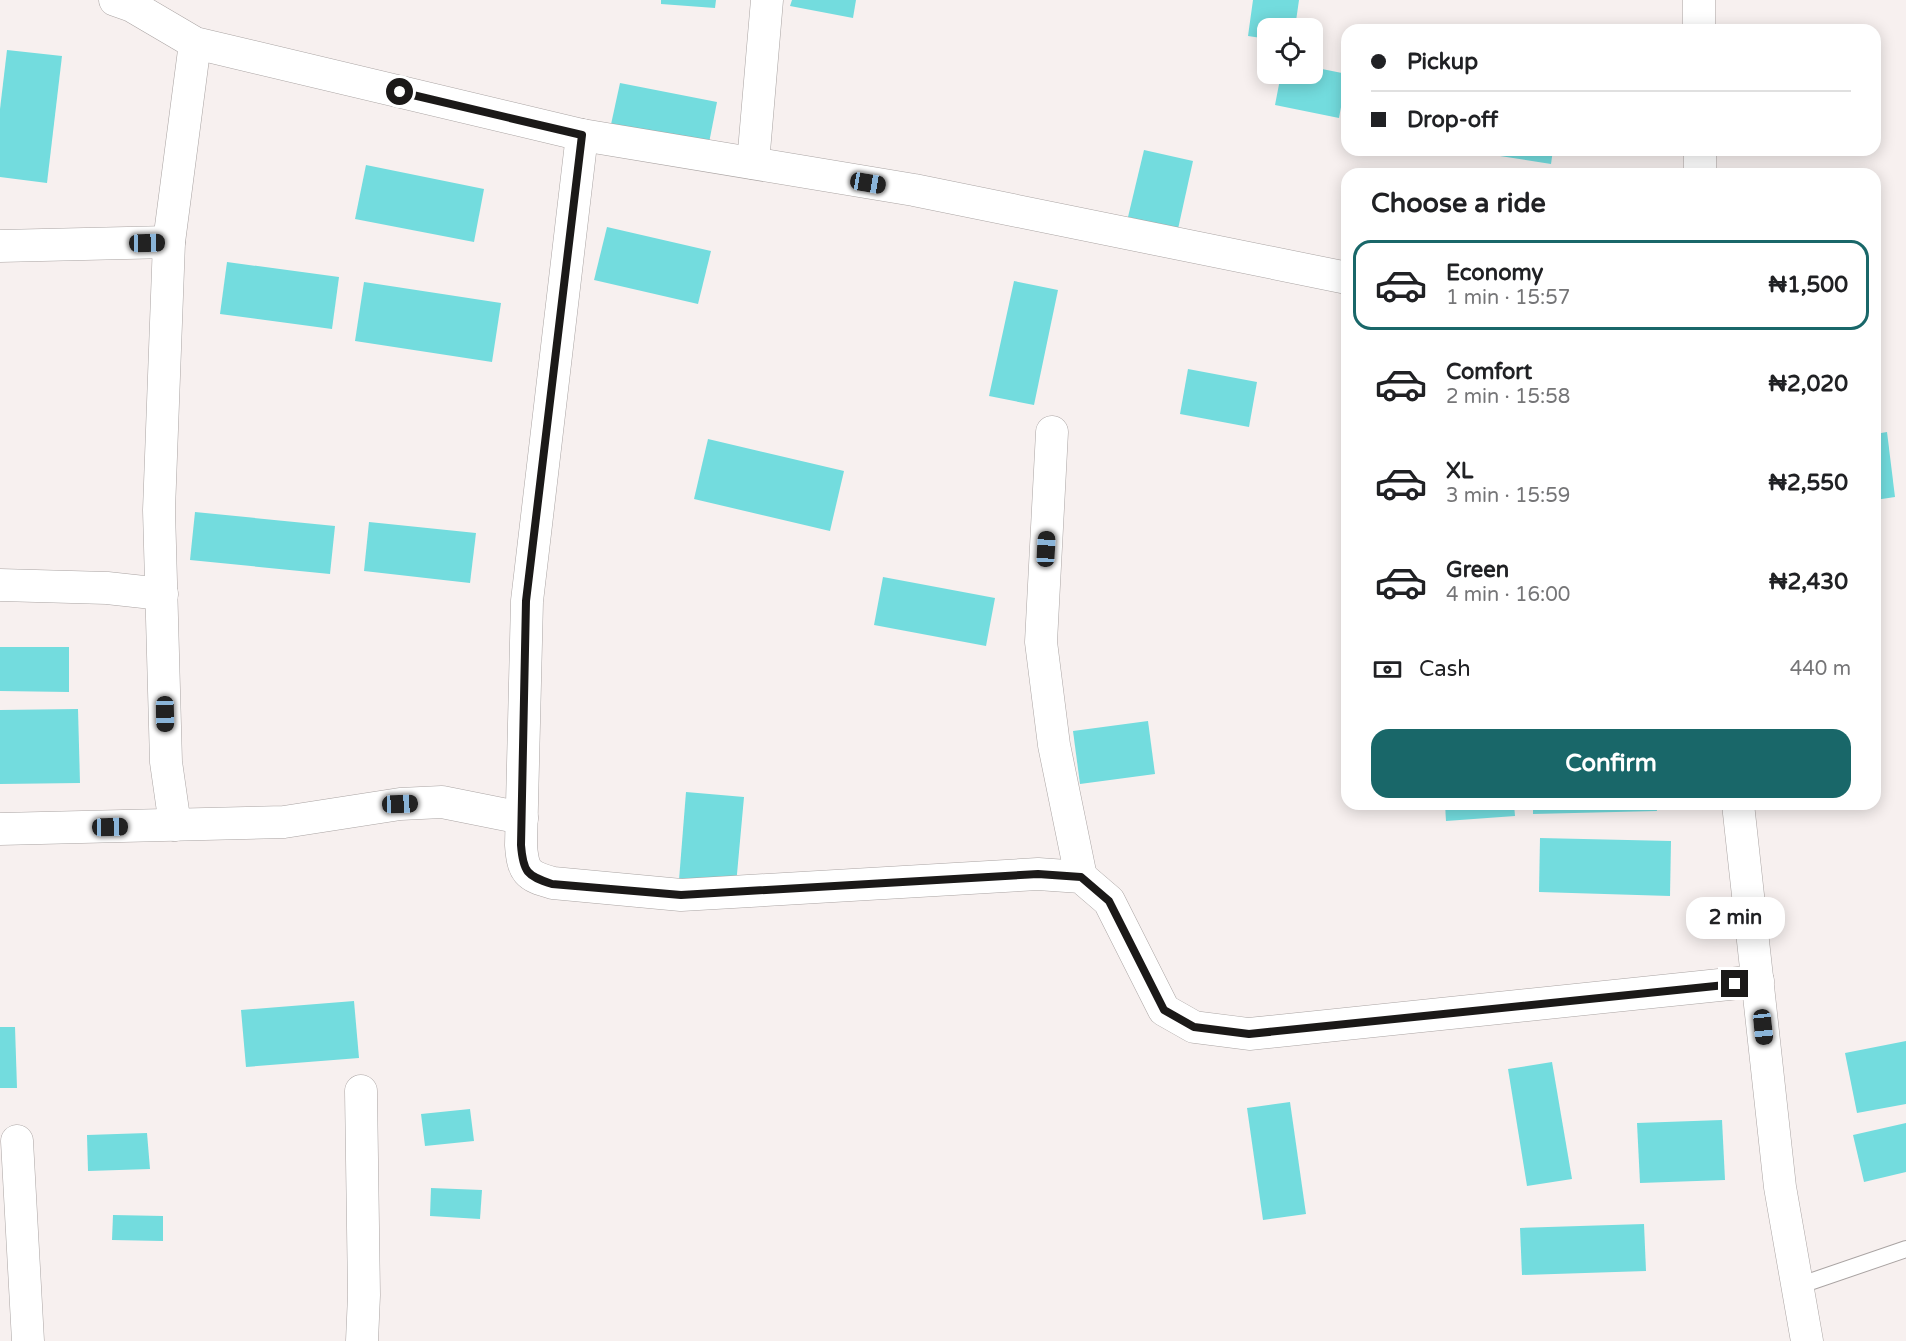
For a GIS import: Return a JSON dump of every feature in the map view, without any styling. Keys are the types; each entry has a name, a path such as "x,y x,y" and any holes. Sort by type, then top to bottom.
{"street":[{"path":"115,0 132,6 195,44 582,135 914,190 1341,277"},
{"path":"753,163 767,0"},
{"path":"1699,0 1699,24"},
{"path":"176,825 166,762 159,510 169,242 195,44"},
{"path":"582,135 526,601 522,866 534,878 552,884 681,895 1038,874 1081,877 1109,901 1164,1010 1194,1027 1249,1034 1758,981"},
{"path":"0,246 169,242"},
{"path":"1052,432 1041,642 1054,745 1081,877"},
{"path":"0,585 107,588 162,594"},
{"path":"0,829 284,822 400,804 442,802 522,819"},
{"path":"1739,810 1780,1187 1807,1341"},
{"path":"361,1092 364,1295 362,1341"},
{"path":"17,1141 28,1341"}],"lane":[{"path":"1798,1286 1906,1249"}],"building":[{"path":"661,0 716,0 715,8 661,4"},
{"path":"792,0 856,0 853,18 790,6"},
{"path":"1253,0 1299,0 1296,18 1257,18 1257,37 1248,36"},
{"path":"7,50 62,56 47,183 0,177 0,109"},
{"path":"1323,69 1341,73 1339,118 1275,105 1279,84 1323,84"},
{"path":"620,83 717,102 708,148 610,129"},
{"path":"1144,150 1193,161 1178,229 1128,217"},
{"path":"1500,156 1552,156 1551,164"},
{"path":"366,165 484,189 474,242 355,219"},
{"path":"607,227 711,251 698,304 594,280"},
{"path":"227,262 339,277 332,329 220,314"},
{"path":"1014,281 1058,290 1034,405 989,396"},
{"path":"364,282 501,303 492,362 355,341"},
{"path":"1188,369 1257,382 1249,427 1180,414"},
{"path":"1887,432 1895,497 1881,499 1881,433"},
{"path":"708,439 844,471 830,531 694,499"},
{"path":"195,512 335,526 330,574 190,560"},
{"path":"369,522 476,533 470,583 364,571"},
{"path":"883,577 995,598 986,646 874,625"},
{"path":"0,647 69,647 69,692 0,691"},
{"path":"78,709 80,783 0,784 0,710"},
{"path":"1148,721 1155,774 1080,784 1073,731"},
{"path":"686,792 744,797 736,885 679,880"},
{"path":"1445,810 1514,810 1515,816 1446,821"},
{"path":"1533,810 1657,811 1533,814"},
{"path":"1540,838 1671,841 1670,896 1539,892"},
{"path":"354,1001 359,1058 246,1067 241,1010"},
{"path":"0,1027 15,1027 17,1088 0,1088"},
{"path":"1906,1041 1906,1104 1857,1113 1845,1053"},
{"path":"1552,1062 1572,1179 1527,1186 1508,1069"},
{"path":"1290,1102 1306,1214 1263,1220 1247,1108"},
{"path":"470,1109 474,1141 425,1146 421,1114"},
{"path":"1722,1120 1725,1180 1640,1183 1637,1123"},
{"path":"1906,1123 1906,1172 1864,1182 1853,1135"},
{"path":"147,1133 150,1169 88,1171 87,1135"},
{"path":"431,1188 482,1190 480,1219 430,1216"},
{"path":"113,1215 163,1216 163,1241 112,1240"},
{"path":"1644,1224 1646,1271 1522,1275 1520,1228"}],"route":[{"path":"400,92 582,135 526,601 521,845 522,866 534,878 552,884 681,895 1038,874 1081,877 1109,901 1164,1010 1194,1027 1249,1034 1735,984"}]}
